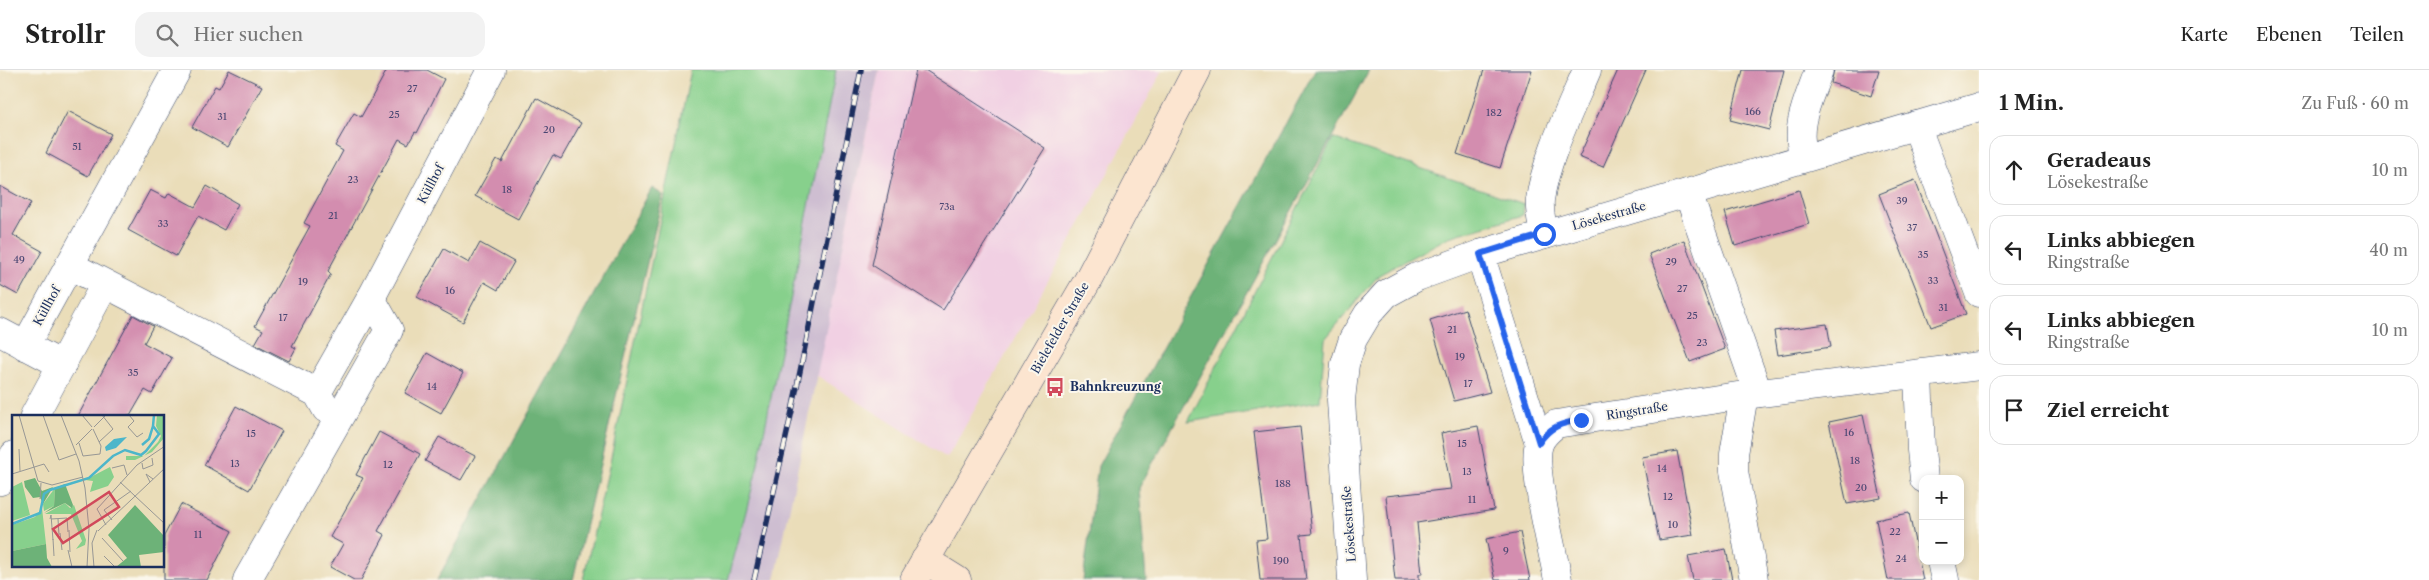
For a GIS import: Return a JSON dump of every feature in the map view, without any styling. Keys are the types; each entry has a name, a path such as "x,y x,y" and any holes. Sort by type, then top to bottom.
{"main road":[{"name":"Bielefelder Straße","path":"919,570 1088,280 1197,70"},
{"path":"919,570 957,580"}],"street":[{"name":"Küllhof","path":"25,346 177,70"},
{"name":"Küllhof","path":"316,393 371,298 491,70"},
{"path":"1544,234 1540,202 1543,185 1558,139 1587,70"},
{"path":"1804,158 1798,141 1800,122 1818,70"},
{"name":"Lösekestraße","path":"1352,580 1341,400 1345,364 1353,338 1368,314 1386,294 1417,277 1480,254 1979,107"},
{"path":"1916,125 1979,293"},
{"path":"1688,192 1751,394 1734,454 1734,471 1754,580"},
{"path":"1480,254 1539,443 1537,455 1538,475 1558,580"},
{"path":"69,266 316,393 336,425"},
{"path":"35,415 105,284"},
{"path":"247,580 389,330 371,298"},
{"path":"0,332 62,365"},
{"name":"Ringstraße","path":"1539,443 1546,432 1556,424 1751,394 1979,366"},
{"path":"1918,375 1924,475"},
{"path":"0,481 12,459"},
{"path":"1942,565 1945,580"}],"shaded area":[{"path":"836,70 879,70 775,580 728,580 756,473"},
{"path":"879,70 1163,70 1081,223 947,458 816,375"}],"green space":[{"path":"691,70 836,70 756,473 728,580 583,580 611,458"},
{"path":"1315,70 1369,70 1139,488 1146,580 1083,580 1098,466"},
{"path":"1333,138 1524,204 1523,215 1449,237 1379,275 1325,339 1320,401 1188,422"},
{"path":"652,188 663,195 573,580 437,580"}],"building":[{"path":"229,70 262,86 228,147 192,127 215,86 219,88"},
{"path":"387,70 427,70 444,79 417,133 415,132 408,144 399,139 328,271 331,274 292,346 296,348 289,361 255,344 263,330 255,326 310,226 304,223 343,151 335,146 354,113 361,117"},
{"path":"916,70 925,70 1045,148 943,310 872,265"},
{"path":"1484,70 1532,70 1500,168 1457,154"},
{"path":"1618,70 1646,70 1603,167 1579,157"},
{"path":"1743,70 1784,70 1769,130 1730,120"},
{"path":"1834,70 1879,70 1871,96 1831,83"},
{"path":"536,98 581,123 561,159 553,155 518,219 475,196 496,159 502,162"},
{"path":"68,111 111,134 88,176 46,153"},
{"path":"1915,180 1966,314 1931,327 1879,194"},
{"path":"0,186 31,203 13,235 42,251 18,295 0,285"},
{"path":"207,186 238,204 224,230 198,216 176,256 128,230 150,190 166,198 169,193 195,207"},
{"path":"1799,190 1809,224 1735,246 1725,212"},
{"path":"1684,240 1725,349 1690,362 1649,254"},
{"path":"480,243 514,262 498,290 484,282 463,322 417,297 444,249 469,263"},
{"path":"1465,309 1490,392 1454,401 1430,320"},
{"path":"133,315 153,326 144,343 172,358 152,394 145,390 131,415 79,415"},
{"path":"1827,324 1831,347 1778,355 1774,331"},
{"path":"427,353 463,373 441,413 405,393"},
{"path":"236,406 282,431 249,490 204,465"},
{"path":"1863,415 1881,498 1847,504 1829,422"},
{"path":"1478,426 1494,510 1417,523 1422,574 1419,574 1419,580 1395,580 1386,496 1451,489 1441,433"},
{"path":"1300,427 1312,534 1301,535 1306,580 1260,580 1256,540 1267,539 1254,432"},
{"path":"379,432 420,454 378,531 385,535 361,580 354,580 330,567 343,544 330,537 363,478 356,475"},
{"path":"439,437 475,456 461,480 425,461"},
{"path":"1677,451 1693,535 1659,540 1642,457"},
{"path":"181,504 232,531 207,580 164,580 165,534"},
{"path":"1909,513 1923,580 1888,580 1876,520"},
{"path":"1520,532 1530,580 1495,580 1486,539"},
{"path":"1726,549 1732,580 1693,580 1688,556"}],"railway":[{"path":"754,580 792,411 861,70"}],"place":[{"name":"Bahnkreuzung","path":"1055,387"}],"route":[{"path":"1544,234 1480,254 1539,443 1546,432 1556,424 1581,420"}]}
